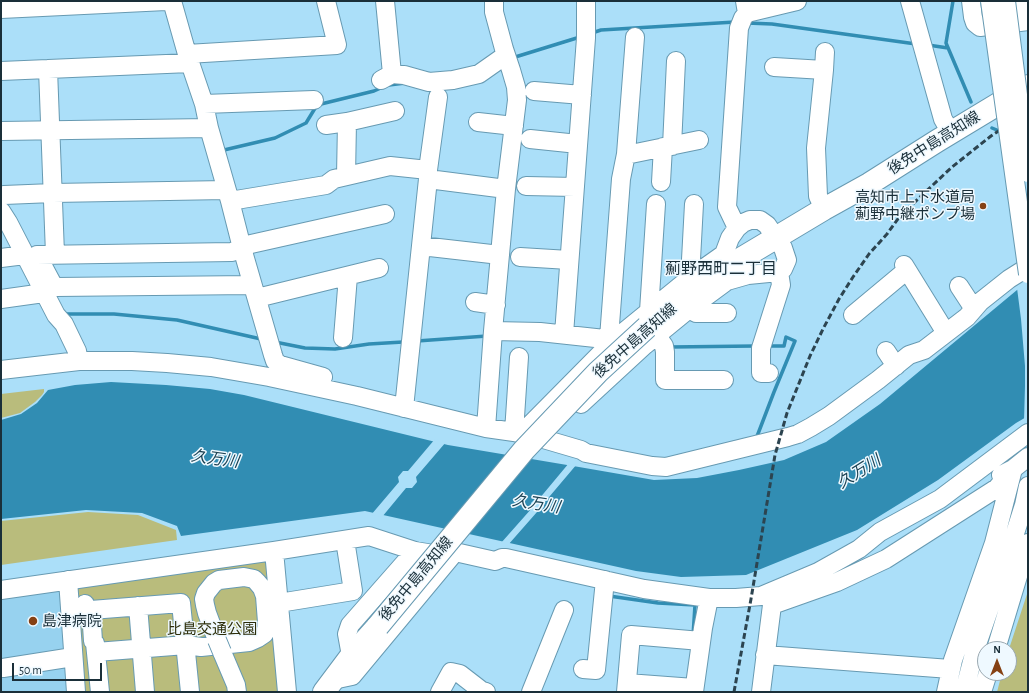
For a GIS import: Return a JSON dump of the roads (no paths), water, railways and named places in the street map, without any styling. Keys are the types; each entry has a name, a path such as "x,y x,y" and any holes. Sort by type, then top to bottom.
{"main road":[{"name":"後免中島高知線","path":"328,686 351,656 378,626 524,450 598,372 651,325 722,270 776,237 869,184 1028,86"}],"street":[{"path":"1,9 166,1"},
{"path":"172,1 204,104 209,128 273,355 280,365 353,385 357,396"},
{"path":"1,71 48,69 338,45 326,1"},
{"path":"385,1 386,77 404,75 429,82 453,80 479,74 506,55"},
{"path":"486,428 506,188 517,100 516,87 494,12 494,1"},
{"path":"564,334 586,38 586,1"},
{"path":"737,228 727,208 744,15 797,1"},
{"path":"910,1 943,119 951,133"},
{"path":"971,1 975,23 980,27 1027,21 1024,1"},
{"path":"990,1 1028,274"},
{"path":"1006,1 1028,173"},
{"path":"532,438 612,339 621,179 626,155 635,37"},
{"path":"824,52 824,70 816,148 818,196 824,209"},
{"path":"661,182 668,146 676,61"},
{"path":"774,67 824,70"},
{"path":"48,69 55,254"},
{"path":"534,91 582,95"},
{"path":"404,408 428,174 438,97"},
{"path":"204,104 314,100"},
{"path":"326,125 347,122 395,111"},
{"path":"346,176 347,122"},
{"path":"478,122 514,126"},
{"path":"1,131 209,128"},
{"path":"530,139 578,144"},
{"path":"626,155 699,140"},
{"path":"79,361 77,351 64,324 56,315 3,213 53,193 228,196 326,185 334,179 390,166 506,188"},
{"path":"526,186 575,187"},
{"path":"532,438 587,398 645,345 651,325 656,204"},
{"path":"690,278 694,204"},
{"path":"378,268 348,276 255,292 55,287 37,255 232,252 251,244 385,214"},
{"path":"493,331 540,332 612,339 651,325 689,309 728,281 748,275 779,272 783,269 786,260 783,248 776,237 760,220 750,220 744,223 737,228 730,238 724,254 690,278 651,325"},
{"path":"421,246 500,255"},
{"path":"1,258 25,255"},
{"path":"520,257 569,260"},
{"path":"1,370 79,361 132,361 211,367 269,377 357,396 581,450 586,453 652,466 666,467 772,442 798,434 828,416 891,359 924,350 967,317 980,302 1028,266"},
{"path":"853,315 906,268 946,333"},
{"path":"769,373 761,373 761,348 781,285 779,272"},
{"path":"343,338 348,276"},
{"path":"959,286 974,310"},
{"path":"1,299 44,293"},
{"path":"475,302 496,305"},
{"path":"689,309 696,313 728,313"},
{"path":"651,325 664,346 666,380 724,380"},
{"path":"519,357 532,438"},
{"path":"1,590 369,536 415,551 433,554 455,552 495,561 506,558 644,589 709,598 760,596 818,572 859,549 880,532 940,499 1028,434"},
{"path":"761,692 759,661 760,607 772,605 837,582 886,559 997,488 1013,469 1028,457"},
{"path":"940,499 963,494 1013,469"},
{"path":"946,692 950,669 994,543 1013,469"},
{"path":"998,641 1021,548 1024,505 1028,486"},
{"path":"279,603 353,591 345,540"},
{"path":"964,692 975,650 1021,548"},
{"path":"274,551 287,692"},
{"path":"351,656 348,634 350,625 415,551"},
{"path":"328,686 352,676 455,552"},
{"path":"97,656 191,648 249,642 258,638 264,634 267,629 266,596 262,588 254,579 244,577 219,580 206,592 204,599 207,613 219,646 236,685 237,692"},
{"path":"68,580 81,603 95,643 100,692"},
{"path":"583,669 596,670 594,628 605,580"},
{"path":"81,603 117,596"},
{"path":"701,641 631,634 627,687 694,690 709,598"},
{"path":"81,603 138,606 181,603 191,648 190,692"},
{"path":"76,692 73,657 81,603"},
{"path":"138,606 145,692"},
{"path":"531,692 564,610"},
{"path":"3,668 73,657"},
{"path":"759,661 950,669"},
{"path":"750,692 759,661"},
{"path":"440,692 451,672 460,674 482,691 486,692"},
{"path":"982,692 985,681"}],"water":[{"name":"久万川","path":"1028,283 1028,416 1016,423 938,480 857,530 746,575 681,577 636,571 365,511 181,536 177,526 142,513 86,510 1,519 1,420 21,414 37,403 48,390 75,385 111,382 210,389 244,395 448,445 654,480 697,478 784,460 826,442 880,404 1017,290"}],"waterway":[{"path":"953,1 946,43 971,102"},
{"path":"592,33 601,30 735,22"},
{"path":"747,23 772,24 916,44"},
{"path":"512,58 580,37"},
{"path":"928,45 948,48"},
{"path":"389,85 405,83"},
{"path":"224,150 275,138 306,123 317,105 374,91 383,87"},
{"path":"992,128 1004,133"},
{"path":"63,314 114,314 177,320 261,339"},
{"path":"417,341 487,336"},
{"path":"756,439 795,341 786,337 784,346 768,346"},
{"path":"275,342 305,348 335,349 369,344 403,342"},
{"path":"670,347 755,346"},
{"path":"609,596 658,603 695,605 693,636"}],"railway":[{"path":"734,692 775,455 787,413 810,356 823,329 853,277 869,254 887,234 900,216 952,167 991,136 1028,112"}],"place":[{"name":"高知市上下水道局 薊野中継ポンプ場","path":"983,206"},
{"name":"島津病院","path":"33,621"}],"district":[{"name":"薊野西町二丁目","path":"721,269"}],"park label":[{"name":"比島交通公園","path":"212,629"}]}
